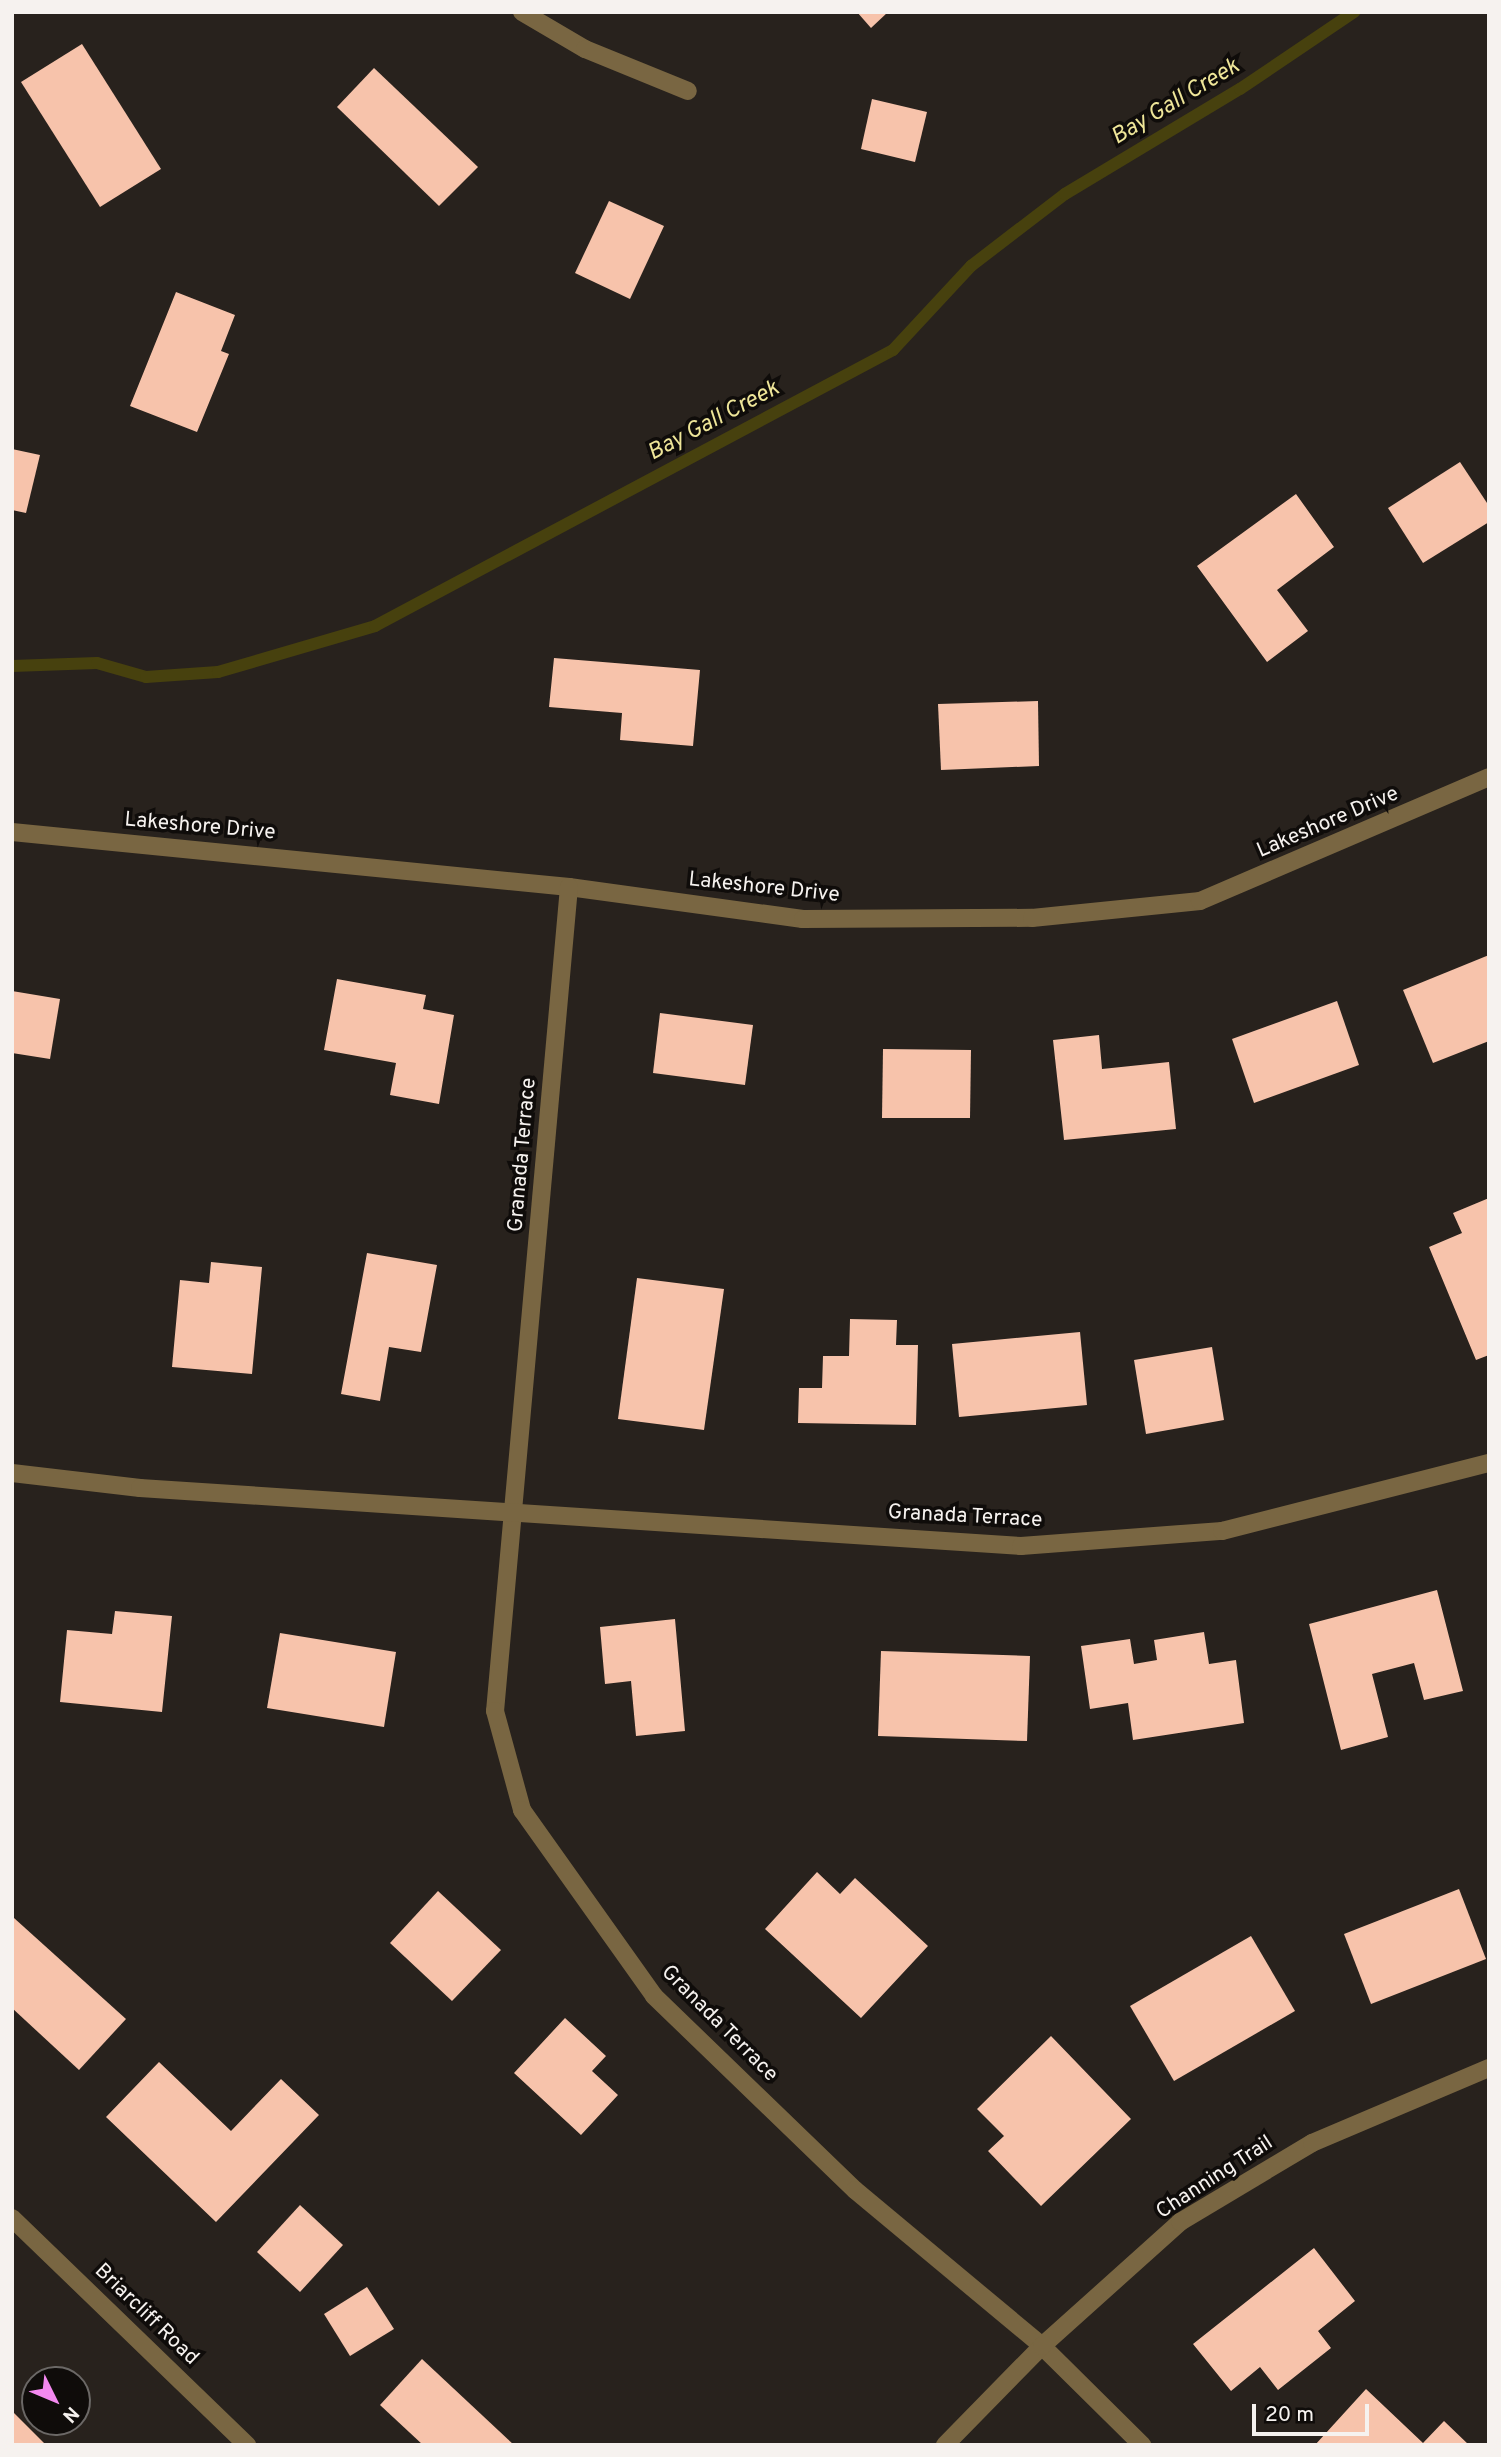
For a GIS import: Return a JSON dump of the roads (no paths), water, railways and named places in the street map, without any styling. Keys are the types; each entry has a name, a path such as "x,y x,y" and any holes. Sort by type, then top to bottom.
{"street":[{"path":"522,12 585,48 688,91"},
{"name":"Lakeshore Drive","path":"12,832 569,887 803,919 1032,918 1200,901 1489,777"},
{"name":"Granada Terrace","path":"569,887 495,1711 522,1810 654,1996 855,2190 1042,2346 1142,2445"},
{"name":"Granada Terrace","path":"12,1473 140,1488 515,1510 1021,1546 1222,1531 1489,1463"},
{"name":"Channing Trail","path":"945,2445 1042,2346 1180,2222 1312,2143 1489,2068"},
{"name":"Briarcliff Road","path":"12,2218 247,2445"}],"waterway":[{"name":"Bay Gall Creek","path":"12,666 97,663 146,677 218,672 375,626 893,350 971,266 1065,194 1240,89 1354,12"}]}
